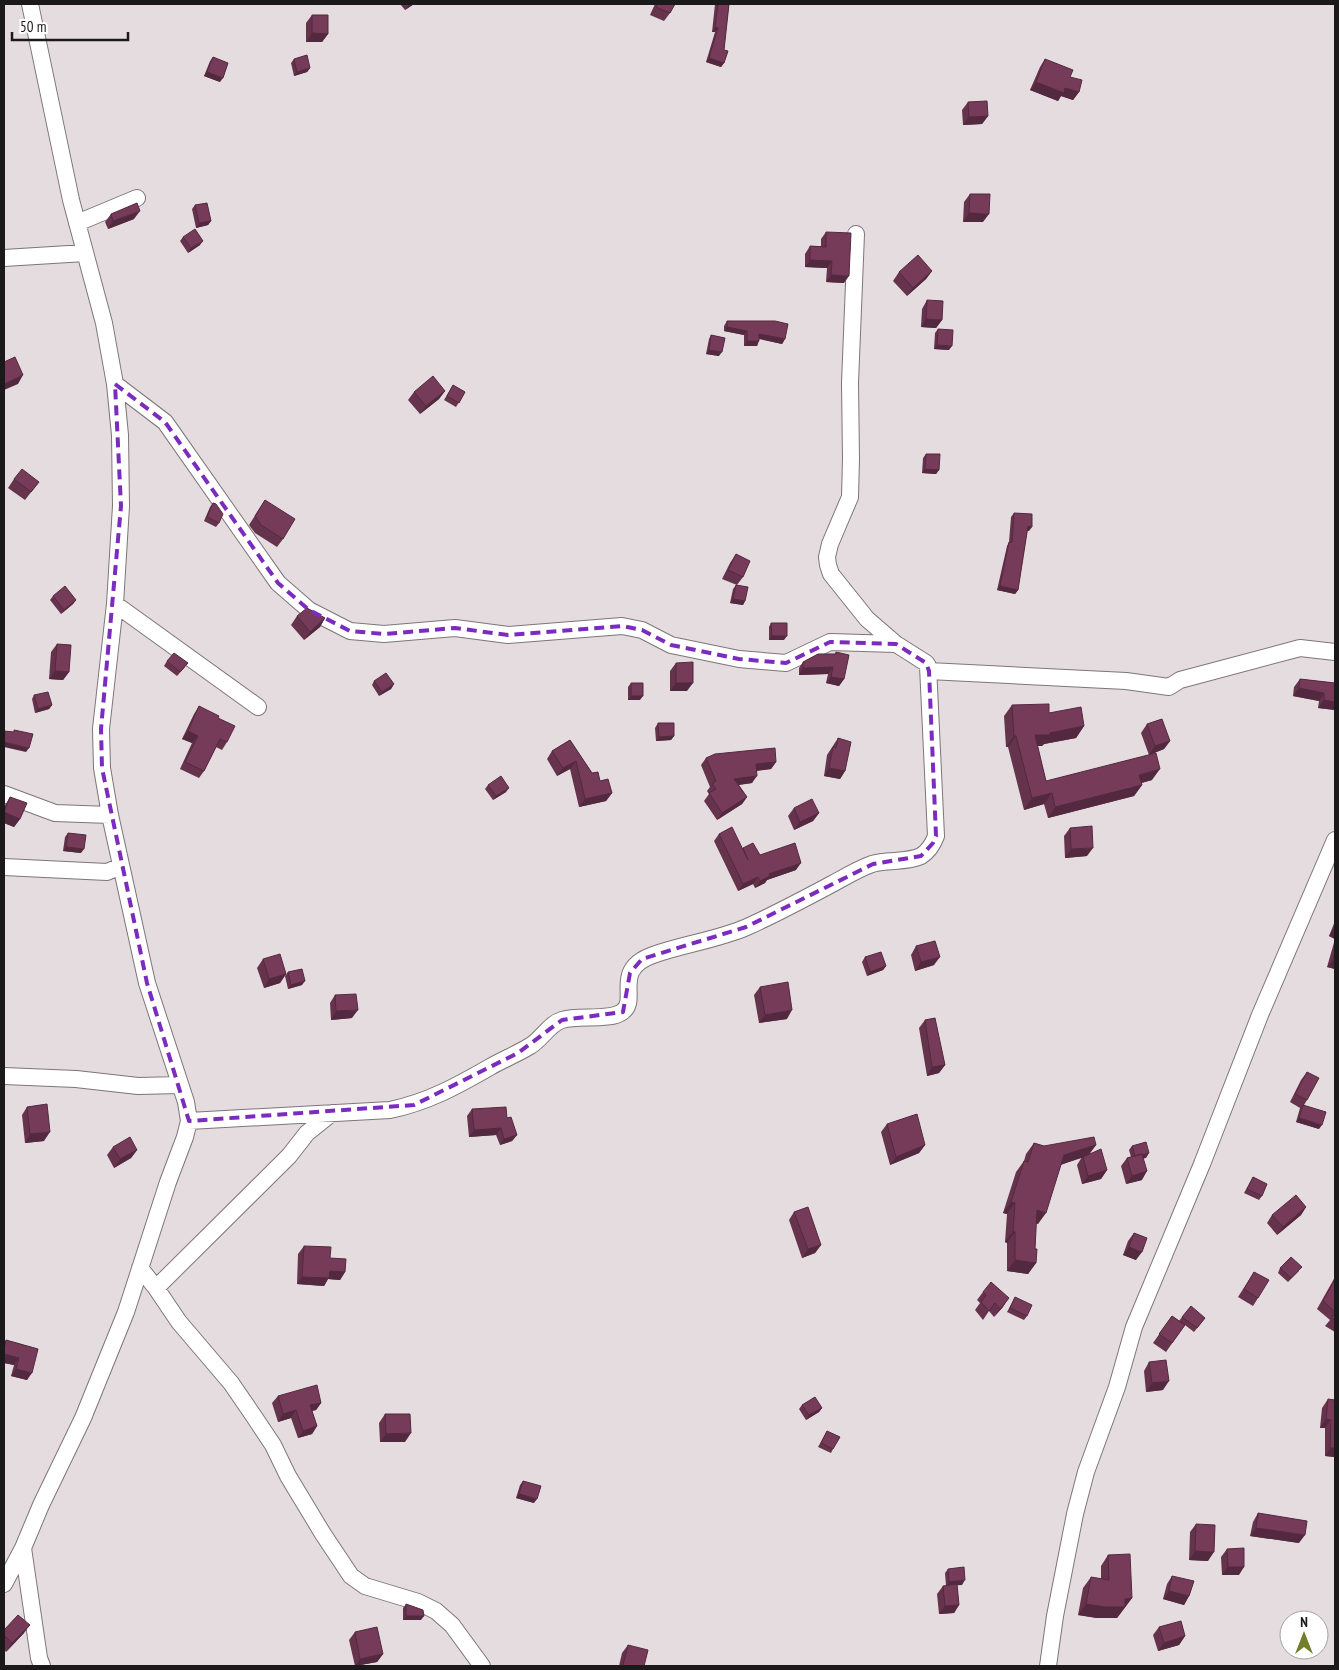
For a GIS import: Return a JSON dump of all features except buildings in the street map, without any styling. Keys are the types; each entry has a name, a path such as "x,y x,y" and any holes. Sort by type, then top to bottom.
{"street":[{"path":"4,1584 23,1548 83,1418 126,1312 168,1182 186,1138 189,1121 186,1102 147,982 110,815 102,768 101,728 115,604 121,506 120,435 115,384 104,323 65,172 30,4"},
{"path":"77,223 137,198"},
{"path":"189,1121 390,1110 414,1105 456,1087 538,1041 552,1025 562,1020 613,1015 623,1012 627,1005 630,973 635,964 642,959 746,927 873,864 910,859 921,856 929,850 936,836 930,670 926,662 896,644 867,619 830,574 828,565 830,544 850,497 850,383 856,234"},
{"path":"4,258 85,253"},
{"path":"115,384 165,422 278,583 308,610 350,631 384,634 455,628 508,636 622,626 642,630 671,645 739,659 786,663 830,642 896,644"},
{"path":"115,604 258,707"},
{"path":"930,670 1126,681 1169,687 1180,680 1300,648 1335,652"},
{"path":"4,794 55,813 110,815"},
{"path":"1048,1666 1055,1616 1075,1514 1086,1472 1117,1387 1134,1327 1202,1164 1260,1015 1335,840"},
{"path":"4,867 106,872 121,866"},
{"path":"4,1076 76,1079 138,1086 180,1085"},
{"path":"156,1288 289,1156 307,1133 332,1113"},
{"path":"140,1268 179,1322 231,1383 255,1418 273,1445 288,1476 323,1534 351,1576 365,1586 418,1602 436,1611 452,1625 482,1666"},
{"path":"23,1548 39,1658 42,1666"}],"highlighted area":[{"path":"115,384 165,422 278,583 309,610 350,631 384,634 455,628 508,635 622,626 642,630 671,645 739,659 786,663 830,642 896,644 926,663 929,671 936,836 933,843 921,856 873,864 746,927 642,959 630,973 623,1012 562,1020 518,1053 414,1105 189,1121 147,983 102,768 101,729 121,506"}]}
